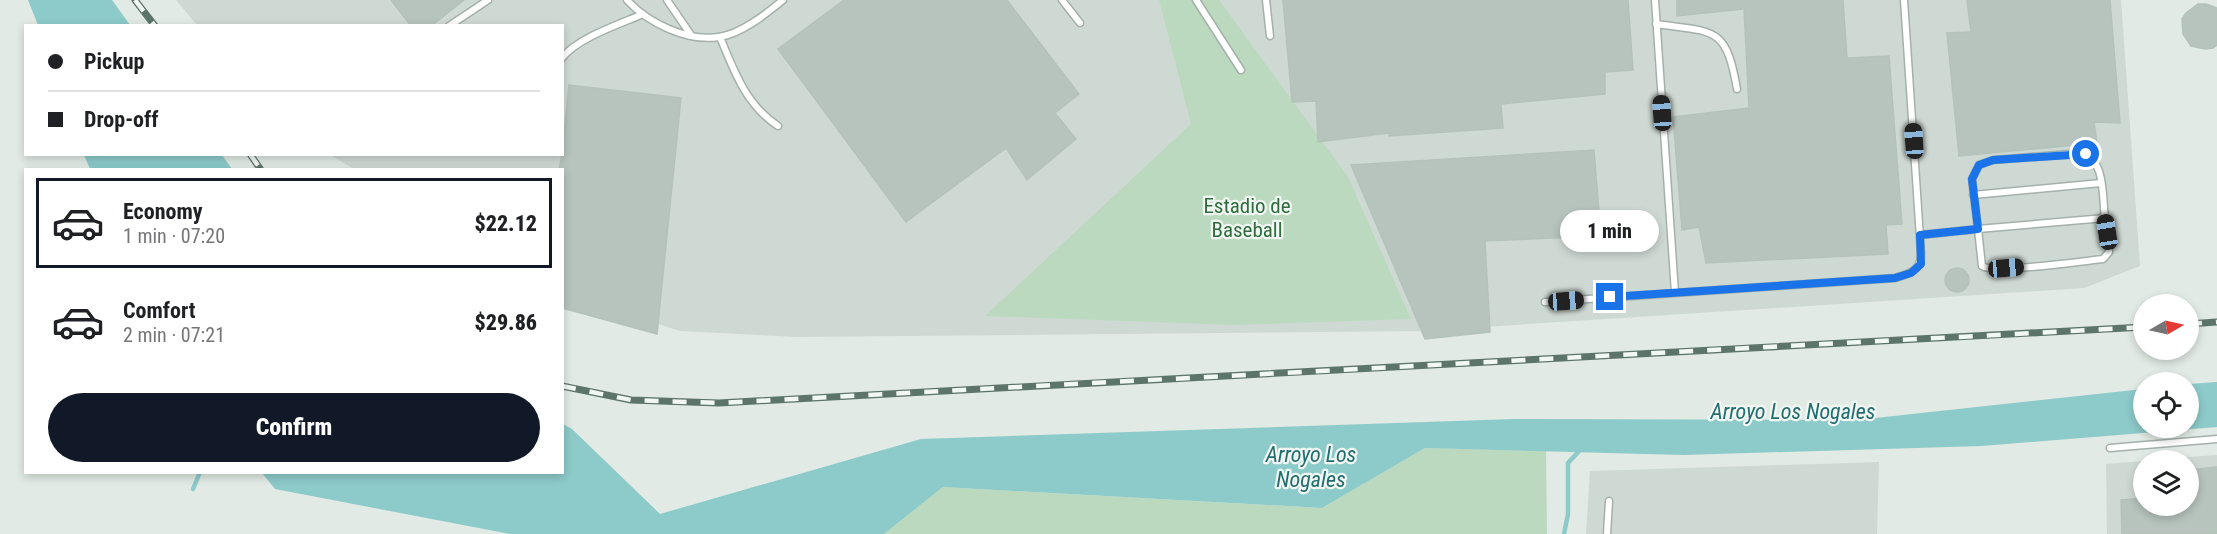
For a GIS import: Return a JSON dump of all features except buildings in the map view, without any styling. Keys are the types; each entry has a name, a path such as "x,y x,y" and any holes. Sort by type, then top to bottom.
{"lane":[{"path":"452,24 488,0"},
{"path":"627,0 643,14 675,32 720,37 768,12 783,0"},
{"path":"667,0 692,35"},
{"path":"1062,0 1080,23"},
{"path":"1196,0 1241,70"},
{"path":"1266,0 1270,36"},
{"path":"1655,0 1675,293"},
{"path":"1545,302 1895,278 1911,273 1921,264 1904,0"},
{"path":"564,55 568,50 643,14"},
{"path":"1656,24 1698,30 1716,37 1731,55 1737,89"},
{"path":"720,37 752,103 764,117 778,126"},
{"path":"2080,153 2095,161 2101,183 2109,252 2103,259 2006,268 1987,269 1982,266 1973,195 1972,179 1975,169 1993,160 2080,153"},
{"path":"1973,195 2101,183"},
{"path":"1920,235 2105,218"},
{"path":"2110,448 2217,439"},
{"path":"1607,534 1609,501"}],"shaded area":[{"path":"176,0 2121,0 2140,266 2084,288 1422,331 797,337 680,331 564,294 564,168 352,168 332,156 564,156 564,24 196,24"},
{"path":"2217,455 2217,534 2107,534 2106,464 2133,462 2133,516 2199,516 2199,456"},
{"path":"1879,462 1877,534 1586,534 1590,471"}],"green space":[{"name":"Estadio de Baseball","path":"1159,0 1219,0 1348,177 1411,319 1236,325 985,316 1191,124"},
{"path":"1425,448 1546,451 1547,534 884,534 943,487 1322,508"}],"water":[{"path":"28,0 112,0 129,24 38,24"},
{"path":"84,156 223,156 231,168 90,168"},
{"name":"Arroyo Los Nogales","path":"2217,382 2217,427 2199,428 2199,383"},
{"name":"Arroyo Los Nogales","path":"2133,390 2133,434 1981,446 1683,455 1425,448 1322,508 943,487 884,534 510,534 275,489 263,474 564,474 564,425 572,429 660,514 921,439 1514,419 1857,420"}],"waterway":[{"path":"1564,534 1568,514 1568,463 1581,449"},
{"path":"193,489 199,474"}],"railway":[{"path":"135,0 153,24"},
{"path":"251,156 260,168"},
{"path":"2199,323 2217,322"},
{"path":"564,386 631,400 719,403 2133,328"}],"route":[{"path":"1610,297 1895,278 1917,270 1921,264 1920,235 1978,229 1972,174 1979,165 1993,160 2086,154"}]}
